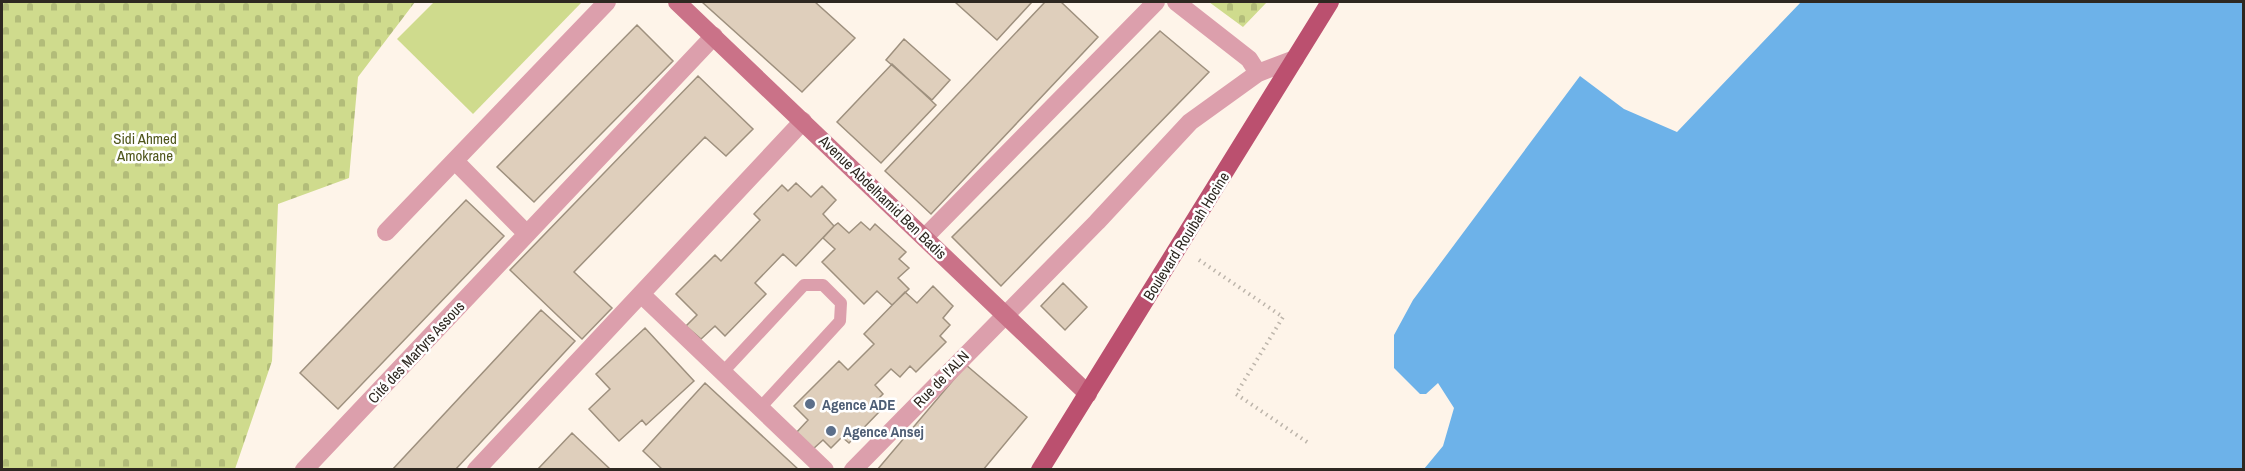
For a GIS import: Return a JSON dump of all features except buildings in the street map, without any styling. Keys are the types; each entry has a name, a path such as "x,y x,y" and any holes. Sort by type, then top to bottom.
{"main road":[{"name":"Avenue Abdelhamid Ben Badis","path":"677,2 1088,394"},
{"name":"Boulevard Rouibah Hocine","path":"1040,470 1330,2"}],"street":[{"path":"386,232 607,2"},
{"path":"925,237 1156,2"},
{"path":"1176,2 1249,59 1258,74"},
{"name":"Cité des Martyrs Assous","path":"304,470 714,36"},
{"name":"Rue de l'ALN","path":"853,470 1097,222 1190,122 1258,74 1295,59"},
{"path":"476,470 803,121"},
{"path":"455,161 527,234"},
{"path":"641,294 825,470"}],"lane":[{"path":"723,372 804,285 823,285 841,303 840,321 760,408"}],"path":[{"path":"1179,247 1283,317 1236,394 1310,444"}],"green space":[{"name":"Sidi Ahmed Amokrane","path":"2,2 415,2 358,77 349,178 278,204 272,361 235,469 2,469"},
{"path":"434,2 582,2 473,114 397,39"},
{"path":"1209,2 1267,2 1243,27"}],"water":[{"path":"1801,2 2243,2 2243,469 1424,469 1443,446 1454,408 1438,383 1426,394 1420,394 1394,368 1394,335 1413,300 1580,76 1624,109 1677,132"}],"place":[{"name":"Agence ADE","path":"810,404"},
{"name":"Agence Ansej","path":"831,431"}]}
